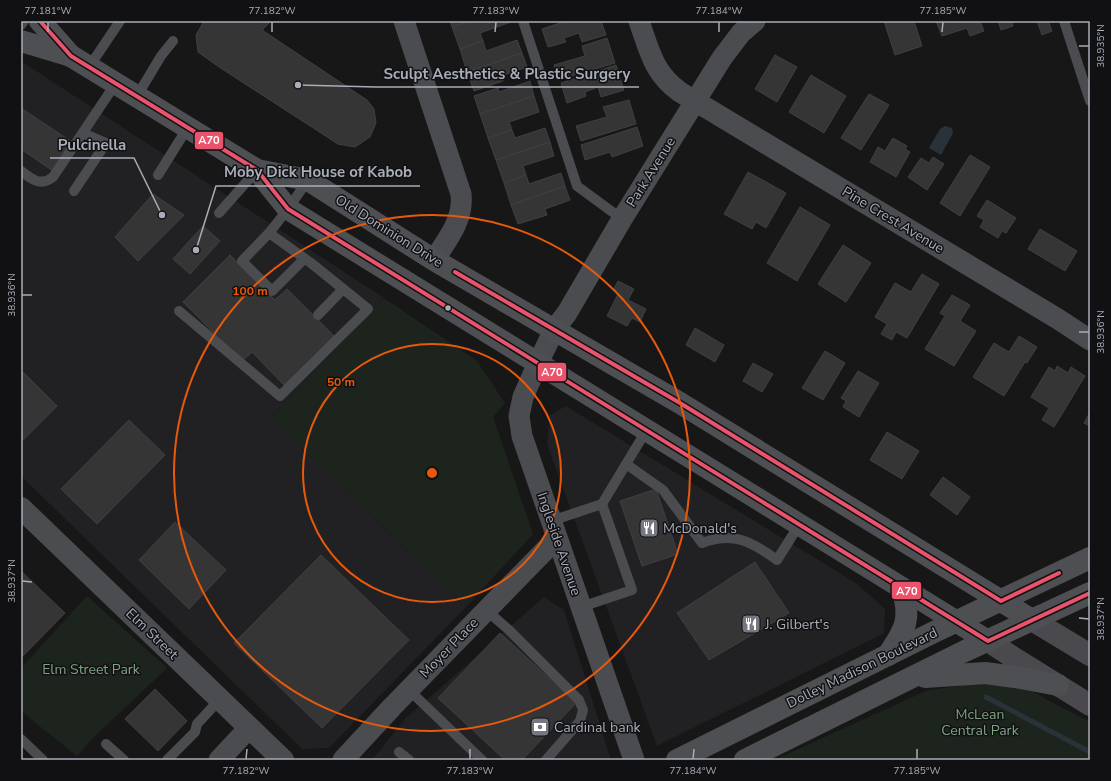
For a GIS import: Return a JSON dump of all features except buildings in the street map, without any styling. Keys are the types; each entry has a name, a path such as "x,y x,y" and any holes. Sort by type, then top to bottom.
{"main road":[{"name":"Old Dominion Drive","path":"40,21 80,61"},
{"name":"Old Dominion Drive","path":"21,41 80,61 258,170 308,180 434,260 680,403 1090,655"},
{"name":"Old Dominion Drive","path":"258,170 288,209 646,431 958,621 1090,705"},
{"name":"Dolley Madison Boulevard","path":"677,760 697,753 888,655 1090,558"},
{"path":"888,655 900,638 907,621 906,603 902,588"},
{"path":"744,760 1090,593"},
{"path":"912,678 985,673 1058,685"}],"street":[{"path":"404,21 461,194 462,209 457,222 434,260"},
{"name":"Pine Crest Avenue","path":"639,21 650,54 661,75 672,87 1058,319 1090,340"},
{"name":"Park Avenue","path":"554,330 568,313 622,219 728,48 741,33 755,21"},
{"name":"Ingleside Avenue","path":"554,330 523,397 519,422 522,436 634,760"},
{"name":"Elm Street","path":"21,508 283,760"},
{"name":"Moyer Place","path":"342,760 486,610 554,529"},
{"path":"219,760 249,728"}],"lane":[{"path":"21,25 24,21"},
{"path":"80,61 120,21"},
{"path":"523,21 578,186 622,219"},
{"path":"1064,21 1090,101"},
{"path":"137,96 172,41"},
{"path":"21,171 34,181 40,182 49,180 57,173 116,83"},
{"path":"158,175 188,127"},
{"path":"74,191 106,143 84,133"},
{"path":"219,213 258,170"},
{"path":"304,258 272,291 242,262 269,233 308,180"},
{"path":"179,310 280,396 368,309 304,258 269,233"},
{"path":"318,315 343,289"},
{"path":"554,529 602,504 646,431"},
{"path":"626,464 663,490 702,543 722,538 737,538 753,544 777,560 799,525"},
{"path":"581,607 632,590 602,504"},
{"path":"486,610 578,700 583,710 580,721 546,760"},
{"path":"409,690 482,760"},
{"path":"168,760 195,732 196,724 220,699"},
{"path":"21,739 43,760"},
{"path":"106,744 124,760"},
{"path":"399,752 409,760"}],"shaded area":[{"path":"21,61 384,298 270,418 466,607 329,748 302,749 21,476"},
{"path":"945,126 952,128 953,133 941,155 929,148 940,129"},
{"path":"566,406 856,583 885,609 884,633 657,746 547,444 550,415"},
{"path":"544,597 564,610 611,760 372,760 405,719"}],"green space":[{"path":"384,298 477,361 505,403 493,417 533,534 466,607 270,418"},
{"name":"Elm Street Park","path":"87,596 167,668 96,735 77,756 21,711 21,668"},
{"name":"McLean Central Park","path":"1008,676 1042,697 1090,722 1090,760 774,760 928,690 960,686 977,678"}],"waterway":[{"path":"986,697 1090,752"}],"transit line":[{"name":"A70","path":"40,21 71,56 257,170 288,209 988,641 1090,593"},
{"name":"A70","path":"455,272 680,403 1001,601 1059,573"}],"place":[{"name":"Sculpt Aesthetics & Plastic Surgery","path":"298,85"},
{"name":"Pulcinella","path":"162,215"},
{"name":"Moby Dick House of Kabob","path":"196,250"},
{"name":"McDonald's","path":"649,528"},
{"name":"J. Gilbert's","path":"751,624"},
{"name":"Cardinal bank","path":"540,727"}]}
